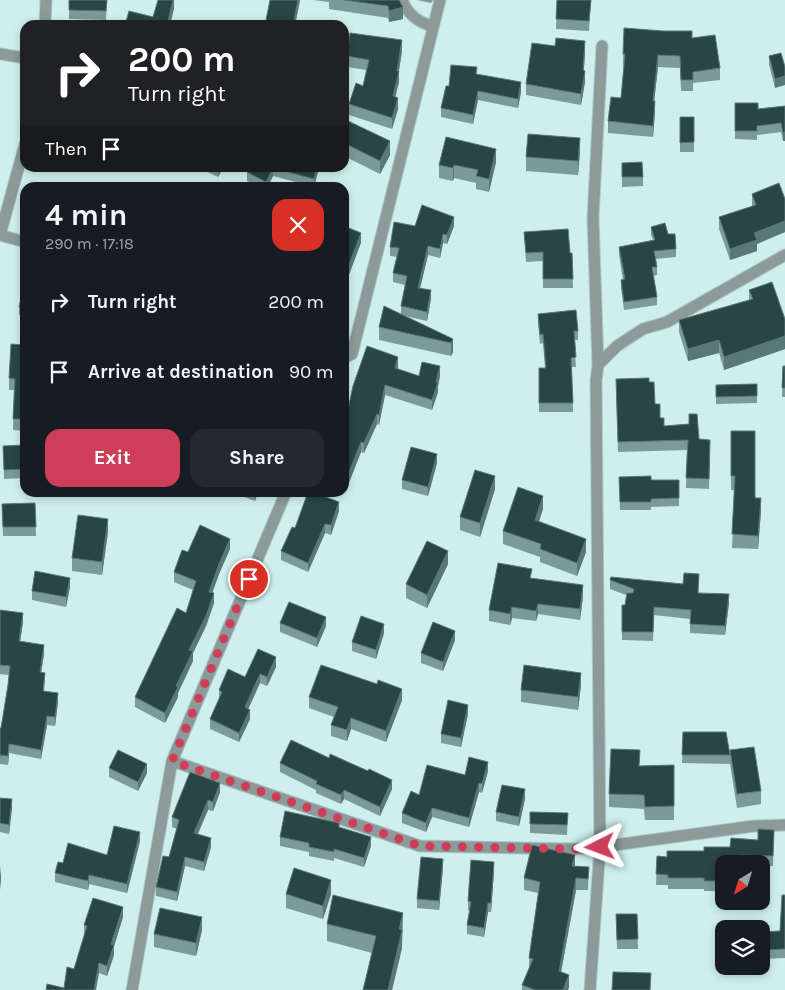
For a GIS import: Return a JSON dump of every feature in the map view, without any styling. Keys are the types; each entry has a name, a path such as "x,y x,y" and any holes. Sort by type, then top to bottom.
{"street":[{"path":"45,20 46,0"},
{"path":"402,0 408,12 419,22 432,26"},
{"path":"349,344 440,0"},
{"path":"590,990 600,847 598,365 593,218 602,46"},
{"path":"0,54 20,57"},
{"path":"20,162 0,235 20,241"},
{"path":"598,365 617,346 643,330 667,322 785,255"},
{"path":"132,990 172,761 284,497"},
{"path":"172,761 420,846 574,849 754,826 785,825"}],"building":[{"path":"69,0 107,0 106,11 69,10"},
{"path":"158,0 173,0 168,20 126,20 129,11 153,17"},
{"path":"270,0 298,0 294,20 266,20"},
{"path":"344,0 399,0 403,7 389,11 388,6"},
{"path":"557,0 591,0 589,21 556,19"},
{"path":"624,28 692,31 692,38 715,35 720,68 693,72 693,80 681,80 680,56 658,55 653,101 655,101 653,126 608,121 611,97 621,98 625,54 623,54"},
{"path":"350,33 402,40 397,71 399,71 393,96 398,98 392,118 349,104 356,83 363,86 369,60 349,56"},
{"path":"556,38 585,41 583,70 585,71 581,94 526,84 532,43 555,46"},
{"path":"781,53 785,67 785,76 775,79 769,56"},
{"path":"451,65 477,67 476,74 521,82 518,99 478,91 473,115 441,108 446,86 449,86"},
{"path":"735,103 758,103 758,109 785,106 785,132 783,133 781,123 757,126 757,131 735,131"},
{"path":"680,117 694,117 694,142 680,143"},
{"path":"349,121 390,141 380,161 349,146"},
{"path":"528,134 580,138 578,161 526,157"},
{"path":"446,137 496,149 489,179 476,176 478,170 454,165 453,168 439,165"},
{"path":"642,162 643,177 622,177 622,163"},
{"path":"247,172 271,172 266,182"},
{"path":"288,172 316,172 314,179"},
{"path":"779,183 785,199 785,221 754,233 757,240 730,249 719,217 756,205 752,194"},
{"path":"422,205 454,217 447,235 443,234 440,249 428,246 418,288 431,290 427,312 401,306 407,276 393,273 399,248 390,247 394,222 415,226"},
{"path":"665,223 668,234 675,234 676,249 654,251 657,267 652,267 657,297 624,302 621,280 625,279 619,247 655,240 651,227"},
{"path":"349,228 361,233 349,265"},
{"path":"568,229 570,253 572,253 573,279 543,279 543,252 526,253 524,232"},
{"path":"772,282 785,319 785,336 724,357 719,340 688,349 679,320 753,299 749,290"},
{"path":"384,306 453,339 451,343 379,327"},
{"path":"576,310 578,331 574,331 576,357 571,358 573,403 539,403 539,368 546,368 543,334 540,335 538,314"},
{"path":"11,344 20,345 20,419 13,419 15,379 9,378"},
{"path":"367,346 398,357 395,368 419,376 422,362 440,366 436,382 438,382 432,400 385,385 379,415 377,414 364,443 361,442 349,472 349,405 353,386"},
{"path":"783,366 785,366 785,388 782,388"},
{"path":"649,378 649,382 654,382 655,404 660,404 660,418 664,418 664,426 689,424 689,414 697,414 699,439 710,440 709,479 686,478 688,440 618,442 616,379"},
{"path":"757,384 757,396 716,397 716,385"},
{"path":"731,431 755,431 755,498 761,498 758,536 732,534 735,476 731,476"},
{"path":"20,445 20,469 4,470 3,446"},
{"path":"411,447 437,454 428,487 402,480"},
{"path":"475,470 495,476 480,523 460,517"},
{"path":"651,476 651,480 679,480 679,498 651,499 651,502 620,502 619,477"},
{"path":"518,487 543,496 535,520 586,539 577,563 540,549 541,544 503,531"},
{"path":"306,497 326,497 339,502 331,525 325,524 308,563 281,551 292,527 295,528"},
{"path":"35,503 36,527 3,527 2,504"},
{"path":"78,515 108,519 102,562 72,558"},
{"path":"200,525 230,539 209,592 214,593 206,616 189,650 193,651 165,713 135,697 177,608 186,613 196,581 174,572 182,550 188,552"},
{"path":"427,541 448,551 427,595 406,584"},
{"path":"498,563 532,569 530,578 583,585 580,609 538,604 536,611 512,607 510,614 489,610"},
{"path":"35,571 70,578 66,597 32,591"},
{"path":"684,573 699,574 698,593 729,594 725,626 690,624 691,610 654,607 653,632 622,632 622,605 625,605 627,593 633,593 634,589 610,580 611,577 683,584"},
{"path":"289,602 326,617 317,638 280,623"},
{"path":"0,610 23,613 19,641 44,645 40,672 45,673 43,691 58,693 55,717 47,716 41,750 9,744 8,756 0,755 0,728 10,666 0,665"},
{"path":"361,616 384,624 376,650 352,642"},
{"path":"433,622 455,631 443,662 421,653"},
{"path":"258,649 276,657 267,677 260,674 245,707 250,710 239,733 210,719 222,692 219,690 228,669 245,677"},
{"path":"321,665 377,684 378,680 402,689 386,731 351,718 347,730 331,725 338,707 309,697"},
{"path":"524,665 581,673 578,697 521,690"},
{"path":"448,700 468,705 461,738 441,734"},
{"path":"683,732 726,732 730,755 682,755"},
{"path":"291,740 329,758 330,754 392,780 380,807 344,790 341,795 316,784 317,781 280,763"},
{"path":"754,747 761,791 737,794 730,750"},
{"path":"611,749 640,750 639,766 674,765 674,806 645,807 644,795 609,794"},
{"path":"118,750 147,764 138,782 109,768"},
{"path":"469,757 488,762 482,784 479,783 469,818 432,808 426,823 402,813 411,791 419,795 427,765 465,775"},
{"path":"190,772 220,783 213,802 208,800 194,833 211,838 204,862 185,857 177,892 156,887 163,856 169,857 179,820 172,817"},
{"path":"502,785 525,789 519,817 496,812"},
{"path":"0,798 12,799 9,825 0,823"},
{"path":"285,811 339,823 339,827 371,837 364,858 334,849 334,852 309,847 309,843 280,837"},
{"path":"530,812 568,813 567,825 530,824"},
{"path":"114,826 140,832 127,884 89,875 88,881 55,873 58,862 63,863 68,843 107,855"},
{"path":"758,829 774,830 773,856 715,855 715,881 704,881 704,878 668,878 668,875 656,874 657,856 667,857 667,851 704,851 704,847 730,847 731,838 758,840"},
{"path":"532,845 575,855 572,866 589,867 588,879 576,878 559,971 569,975 563,990 535,990 522,985 533,959 529,958 540,882 524,878"},
{"path":"421,857 443,859 439,901 417,899"},
{"path":"471,860 494,862 491,903 488,903 484,928 467,925 471,902 468,901"},
{"path":"294,868 331,880 323,906 286,894"},
{"path":"333,895 403,913 399,929 402,930 388,990 363,990 376,936 327,924"},
{"path":"782,895 785,895 785,949 770,950 770,932 780,931"},
{"path":"93,898 123,907 111,944 114,945 107,966 99,963 94,990 46,990 47,984 64,988 67,967 74,969 87,926 84,925"},
{"path":"160,908 202,917 196,943 154,934"},
{"path":"616,914 637,914 638,939 617,940"},
{"path":"613,972 651,973 650,990 612,990"}],"route":[{"path":"249,579 172,761 420,846 574,849 600,847"}]}
